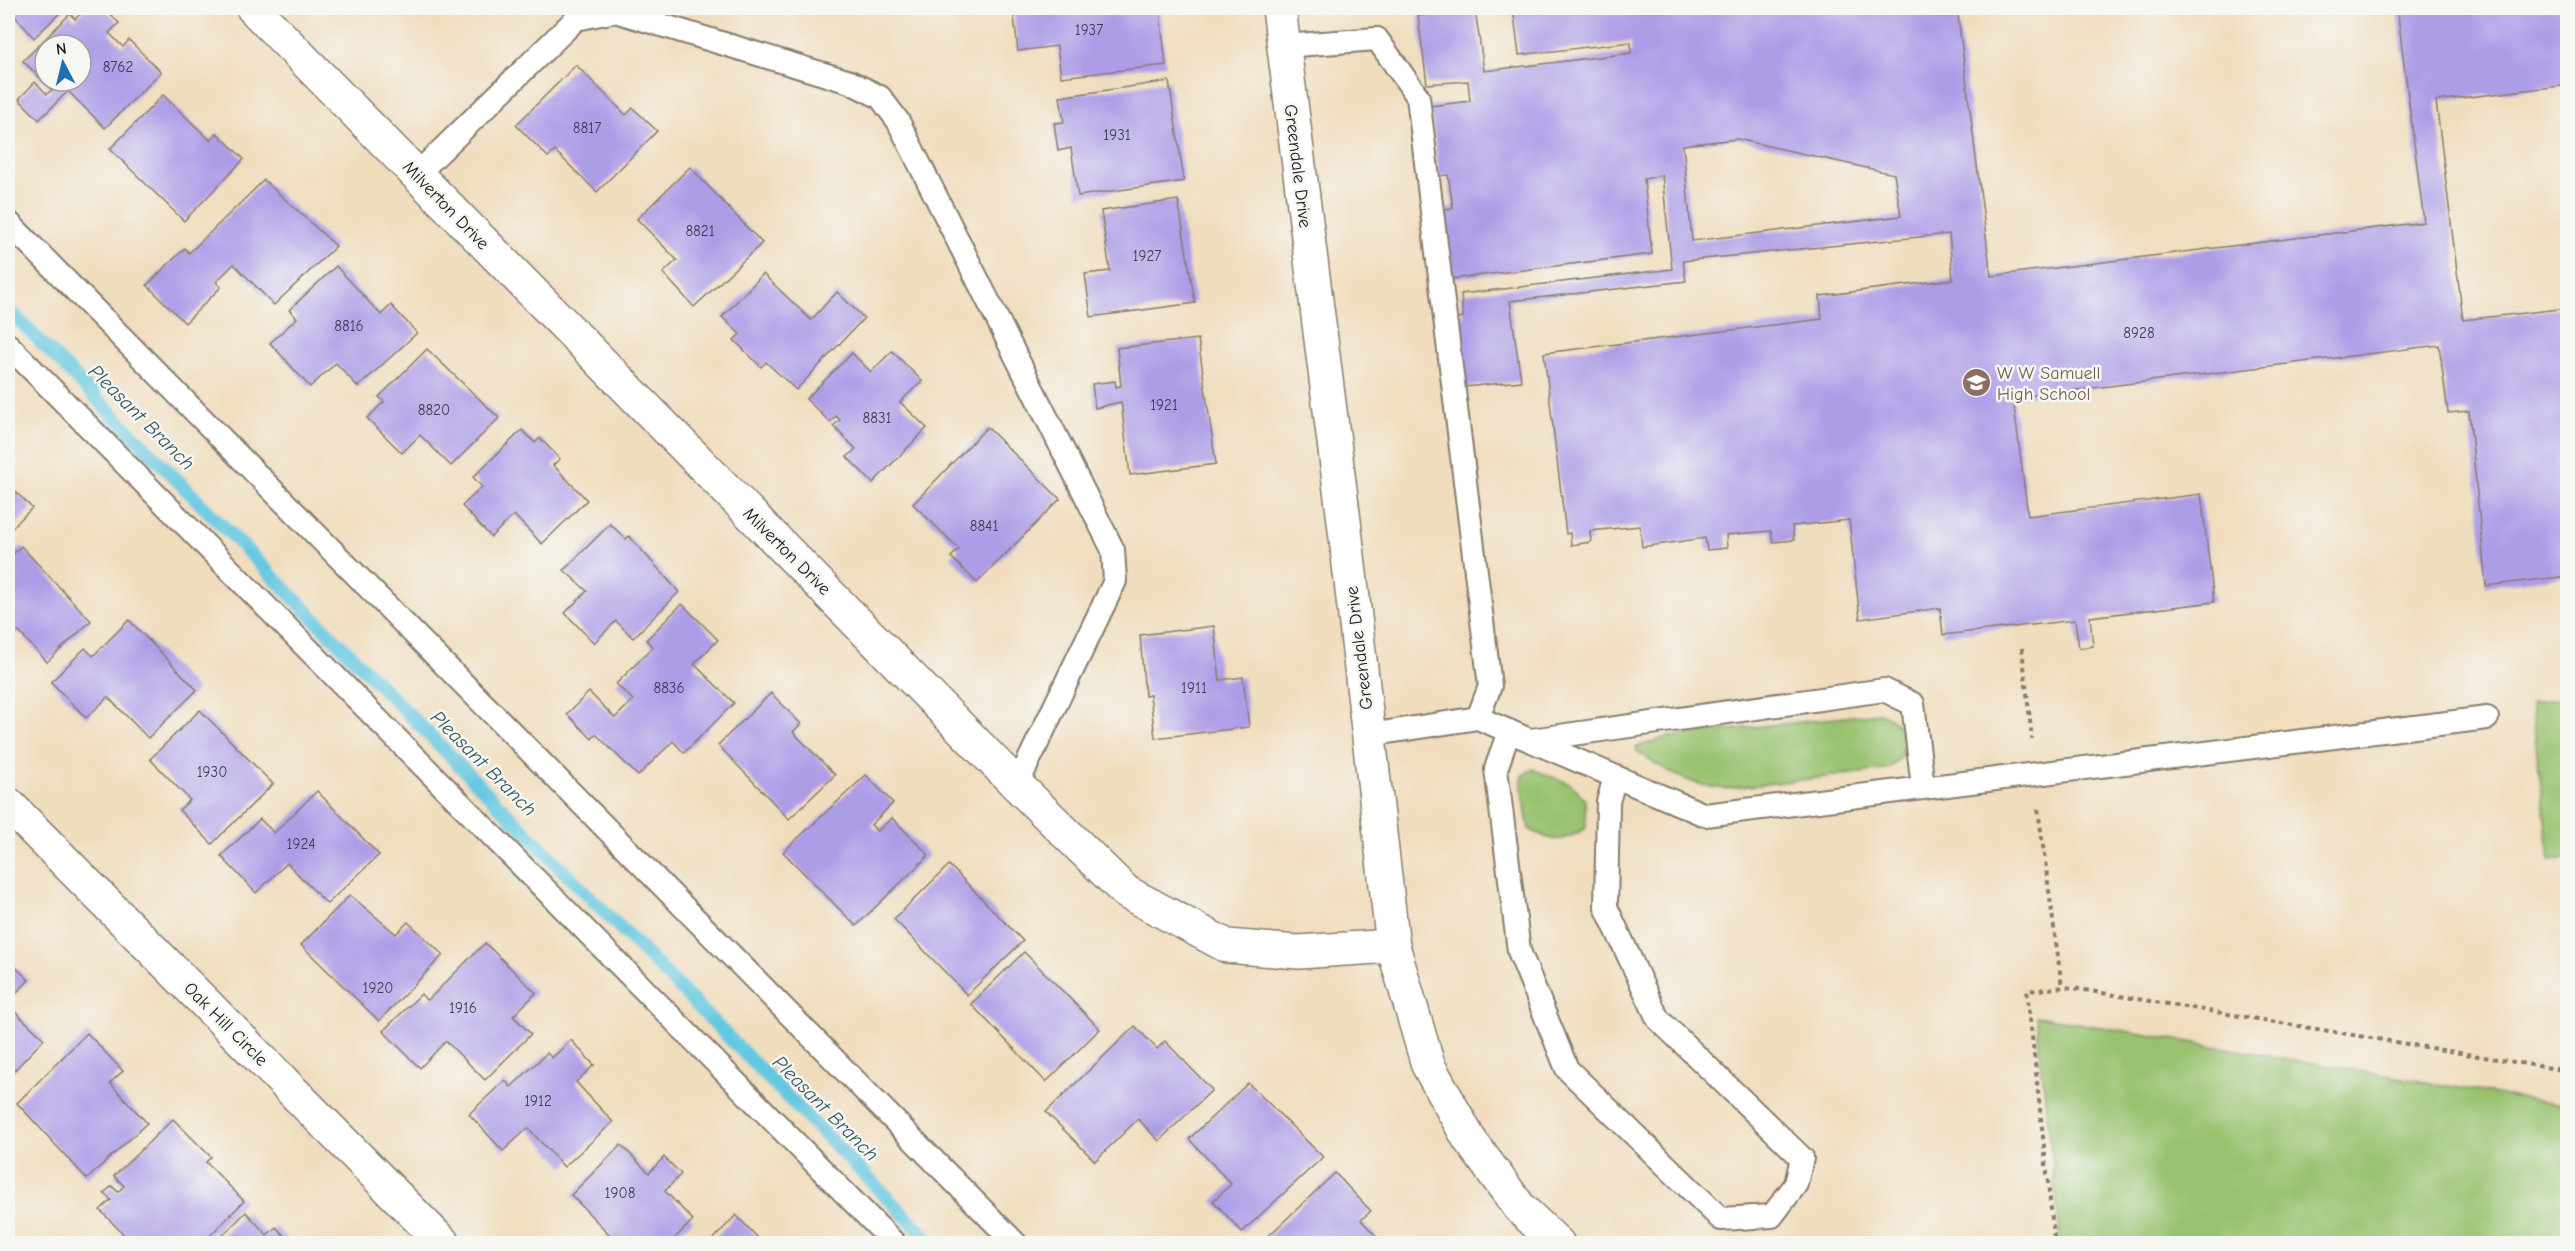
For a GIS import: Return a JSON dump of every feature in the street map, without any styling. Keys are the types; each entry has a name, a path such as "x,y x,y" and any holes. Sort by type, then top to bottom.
{"street":[{"name":"Milverton Drive","path":"253,8 1017,785 1126,892 1227,946 1298,952 1393,946"},
{"name":"Greendale Drive","path":"1279,8 1393,946 1428,1065 1464,1130 1520,1208 1558,1244"},
{"name":"Oak Hill Circle","path":"10,811 444,1244"}],"lane":[{"path":"416,175 576,19 615,11 850,82 880,97 898,121 1113,550 1115,581 1017,785"},
{"path":"1283,46 1377,39 1418,97 1490,686 1478,718"},
{"path":"8,222 1016,1244"},
{"path":"8,345 895,1244"},
{"path":"1530,740 1884,690 1913,704 1923,787"},
{"path":"1369,735 1478,718 1705,815 2487,718"},
{"path":"1509,731 1496,769 1519,951 1567,1069 1721,1219 1772,1216 1796,1184 1802,1158 1658,1019 1606,907 1608,802 1615,777"}],"path":[{"path":"2022,648 2032,745"},
{"path":"2018,1244 2054,1237 2028,991 2066,987 2568,1071"}],"green space":[{"path":"2567,698 2567,858 2550,860 2531,703"},
{"path":"1879,713 1896,723 1904,740 1900,758 1883,770 1725,789 1701,785 1668,771 1637,751 1636,747 1668,737"},
{"path":"1532,769 1570,784 1577,790 1585,800 1586,828 1564,839 1551,839 1529,829 1521,784 1522,776"},
{"path":"2036,1016 2567,1106 2567,1243 2061,1243"}],"building":[{"path":"8,8 65,8 39,33 33,33 33,37"},
{"path":"87,8 104,8 119,23 109,33 123,47 129,40 161,72 105,128 70,93 93,93 93,33 51,33 70,14 75,19"},
{"path":"1013,8 1148,8 1149,14 1160,13 1166,65 1061,77 1057,46 1018,51"},
{"path":"1513,8 1957,8 1991,276 2424,222 2397,8 2568,8 2568,85 2436,101 2463,320 2568,308 2568,576 2486,586 2469,411 2448,413 2439,345 2013,398 2028,516 2201,494 2214,602 2090,617 2093,646 2079,648 2075,620 1943,635 1940,608 1860,619 1849,520 1792,526 1794,540 1773,542 1771,531 1726,535 1727,548 1707,550 1705,538 1642,547 1640,526 1590,531 1591,542 1571,545 1570,533 1566,534 1544,353 1822,319 1820,296 1953,279 1949,234 1683,261 1686,281 1510,301 1521,381 1465,387 1457,318 1463,317 1461,294 1672,269 1662,175 1644,179 1652,254 1451,279 1443,209 1453,208 1448,175 1439,176 1430,106 1470,101 1468,81 1427,84 1418,16 1475,9 1484,71 1631,53 1631,42 1519,55","holes":["1737,139 1894,174 1901,216 1692,241 1683,145"]},
{"path":"33,51 33,71 23,61"},
{"path":"576,65 626,115 633,108 657,131 597,192 555,151 548,157 516,125"},
{"path":"1169,81 1184,181 1078,196 1071,148 1058,151 1054,123 1064,122 1060,97"},
{"path":"33,84 33,93 66,93 39,120 19,99"},
{"path":"163,95 210,140 217,133 244,159 184,221 110,149"},
{"path":"690,167 762,243 694,307 663,273 677,260 637,219"},
{"path":"264,180 336,246 274,305 234,264 216,282 221,287 185,323 147,285 185,248 189,253"},
{"path":"1178,200 1195,303 1091,317 1085,274 1110,271 1101,211"},
{"path":"336,266 381,315 391,305 417,333 358,387 336,363 310,387 270,343 297,318 289,310"},
{"path":"763,274 811,320 837,292 864,318 796,390 766,362 761,367 734,340 740,334 722,317"},
{"path":"1198,339 1216,464 1130,475 1121,402 1095,408 1092,384 1115,381 1116,387 1121,386 1117,348"},
{"path":"427,349 499,418 451,466 420,435 402,453 367,418 384,402 379,397"},
{"path":"892,351 922,381 900,402 927,428 873,483 847,457 856,449 833,426 840,420 836,416 830,422 806,399 852,353 871,372"},
{"path":"987,427 1060,499 977,583 951,557 959,549 913,504"},
{"path":"522,430 535,443 540,438 560,459 553,465 587,500 542,544 514,515 491,537 462,506 482,487 473,477"},
{"path":"8,484 32,508 8,532"},
{"path":"610,524 626,539 629,536 679,592 633,638 616,621 594,643 565,613 587,591 564,570"},
{"path":"21,546 91,621 47,662 18,631 8,641 8,559"},
{"path":"682,604 718,640 694,664 734,703 684,753 673,741 638,776 596,734 592,739 567,714 589,692 615,718 633,700 616,684 653,647 646,640"},
{"path":"129,620 197,690 148,738 108,697 86,718 51,682 85,648 93,656"},
{"path":"1214,626 1220,680 1243,677 1249,727 1155,738 1150,695 1145,696 1140,635"},
{"path":"771,693 801,724 793,732 835,775 789,819 718,745"},
{"path":"200,710 273,784 212,844 179,810 190,800 150,759"},
{"path":"866,775 893,803 871,825 877,831 892,818 929,855 856,926 783,852"},
{"path":"317,791 379,855 327,904 287,863 256,893 221,856 260,819 274,833"},
{"path":"949,865 1023,941 967,995 894,919"},
{"path":"350,895 396,934 408,922 443,955 379,1021 301,945"},
{"path":"485,943 536,993 513,1016 531,1034 485,1080 446,1041 420,1068 383,1031 421,994 427,1001"},
{"path":"1024,952 1100,1029 1046,1082 971,1004"},
{"path":"8,960 29,980 8,1001"},
{"path":"8,1005 44,1039 8,1077"},
{"path":"1135,1026 1157,1049 1165,1041 1212,1090 1159,1141 1138,1119 1095,1161 1046,1112"},
{"path":"87,1033 123,1071 110,1083 147,1123 87,1179 17,1103"},
{"path":"571,1040 594,1065 576,1082 613,1122 564,1167 528,1128 503,1151 469,1114 505,1080 511,1087 547,1053 552,1058"},
{"path":"1248,1083 1323,1157 1242,1232 1213,1201 1231,1184 1189,1139"},
{"path":"173,1119 211,1157 206,1162 244,1201 202,1244 133,1244 100,1210 111,1200 104,1193 112,1186 118,1192 124,1186 114,1176"},
{"path":"621,1145 649,1173 664,1157 681,1174 665,1191 693,1220 669,1244 601,1244 610,1235 571,1195"},
{"path":"1335,1173 1371,1211 1361,1220 1376,1236 1371,1244 1260,1244"},
{"path":"246,1212 267,1235 276,1227 292,1244 214,1244"},
{"path":"736,1215 764,1244 709,1244"}],"waterway":[{"name":"Pleasant Branch","path":"8,309 933,1244"}],"place":[{"name":"W W Samuell High School","path":"1976,383"}]}
